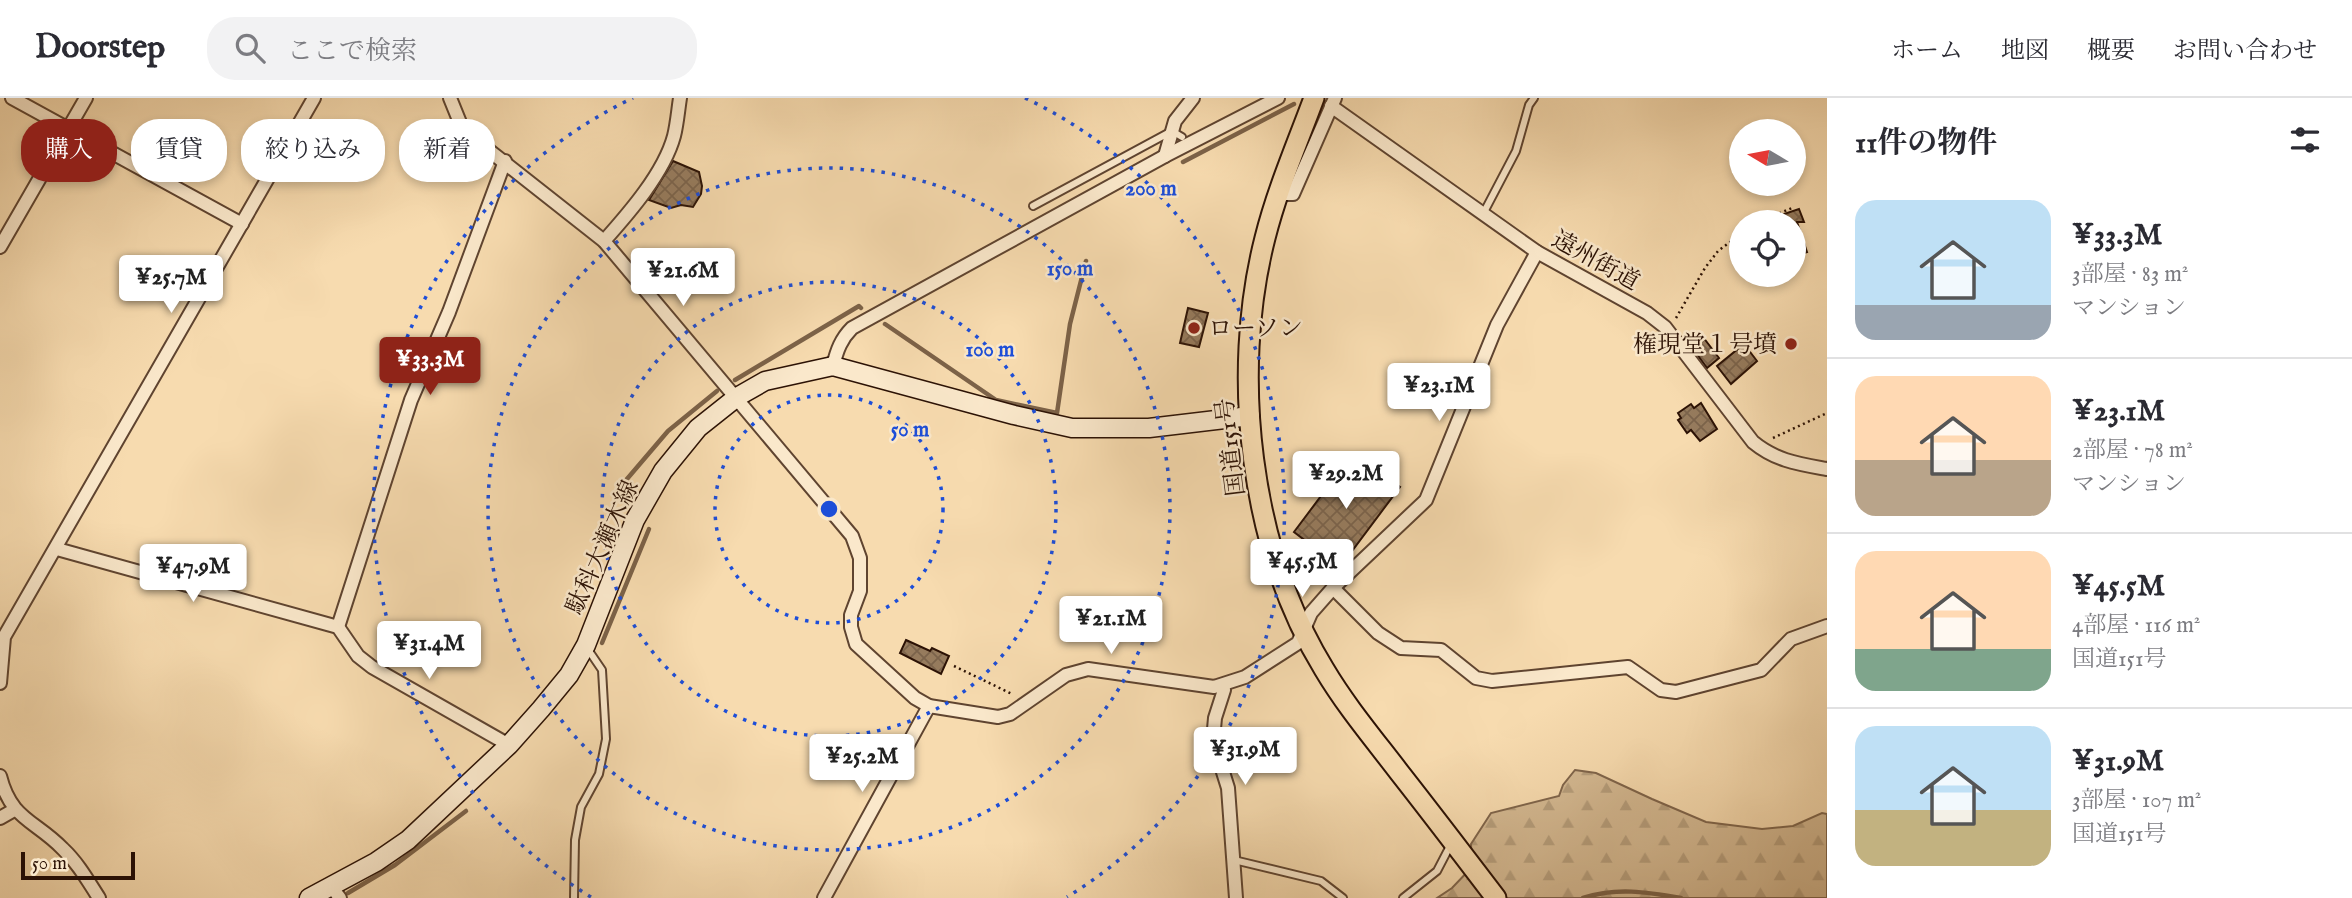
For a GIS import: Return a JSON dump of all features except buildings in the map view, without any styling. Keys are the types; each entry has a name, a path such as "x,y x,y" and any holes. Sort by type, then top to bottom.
{"highway":[{"name":"国道151号","path":"1327,101 1278,194 1264,239 1250,326 1247,372 1257,479 1273,553 1303,631 1323,667 1346,704 1496,898"}],"main road":[{"name":"駄科大瀬木線","path":"309,898 335,892 408,840 509,745 569,675 586,645 635,520 663,471 698,428 737,397 765,381 833,366 1072,428 1149,428 1250,416"}],"street":[{"path":"12,98 52,119"},
{"path":"74,119 86,98"},
{"path":"0,683 4,637 314,98"},
{"path":"450,98 463,130 604,241 852,536 860,558 860,592 851,615 856,644 915,698 929,706 998,717 1010,714 1066,675 1088,669 1214,687 1245,677 1298,643 1311,613 1333,588 1426,500 1497,325 1537,252"},
{"path":"604,241 637,205 665,158 674,138 680,98"},
{"path":"833,366 837,349 852,328 1165,156 1278,98"},
{"path":"1165,156 1177,134 1175,121 1185,101"},
{"name":"遠州街道","path":"1327,101 1537,252 1647,313 1665,327 1758,446 1768,454 1785,462 1827,469"},
{"path":"117,155 242,224"},
{"path":"338,627 411,400 449,312 505,161"},
{"path":"0,247 38,182"},
{"path":"57,549 338,627 358,656 372,667 509,745"},
{"path":"1333,588 1378,634 1401,648 1441,650 1476,678 1492,681 1628,667 1661,690 1676,692 1761,670 1791,639 1827,626"},
{"path":"1223,685 1213,740 1228,788 1236,898"},
{"path":"824,898 929,706"},
{"path":"0,776 5,794 15,810 62,848 82,871 99,898"},
{"path":"0,818 15,810"}],"lane":[{"path":"1483,214 1516,151 1529,105 1534,98"},
{"path":"1033,206 1177,134"},
{"path":"574,898 575,840 581,807 599,774 606,738 602,670 586,645"},
{"path":"1403,898 1437,871 1455,845"},
{"path":"1232,859 1321,881 1343,898"}],"path":[{"path":"1787,210 1792,208"},
{"path":"1665,327 1679,315 1705,268 1718,251 1729,243"},
{"path":"1758,446 1827,412"},
{"path":"954,666 1028,702"}],"green space":[{"path":"1575,770 1596,773 1706,822 1762,829 1793,826 1822,813 1827,814 1827,898 1437,898 1452,888 1472,867 1471,844 1491,813 1559,796 1563,785"}],"waterway":[{"path":"1183,162 1294,104"},
{"path":"885,324 996,400 1057,413 1070,324 1086,261"},
{"path":"735,380 859,306 861,308"},
{"path":"621,486 668,431 717,391"},
{"path":"602,643 649,529"},
{"path":"348,893 395,865 466,811"},
{"path":"1583,898 1620,892 1644,892 1681,898"}],"place":[{"name":"ローソン","path":"1194,328"},
{"name":"権現堂１号墳","path":"1791,344"}]}
